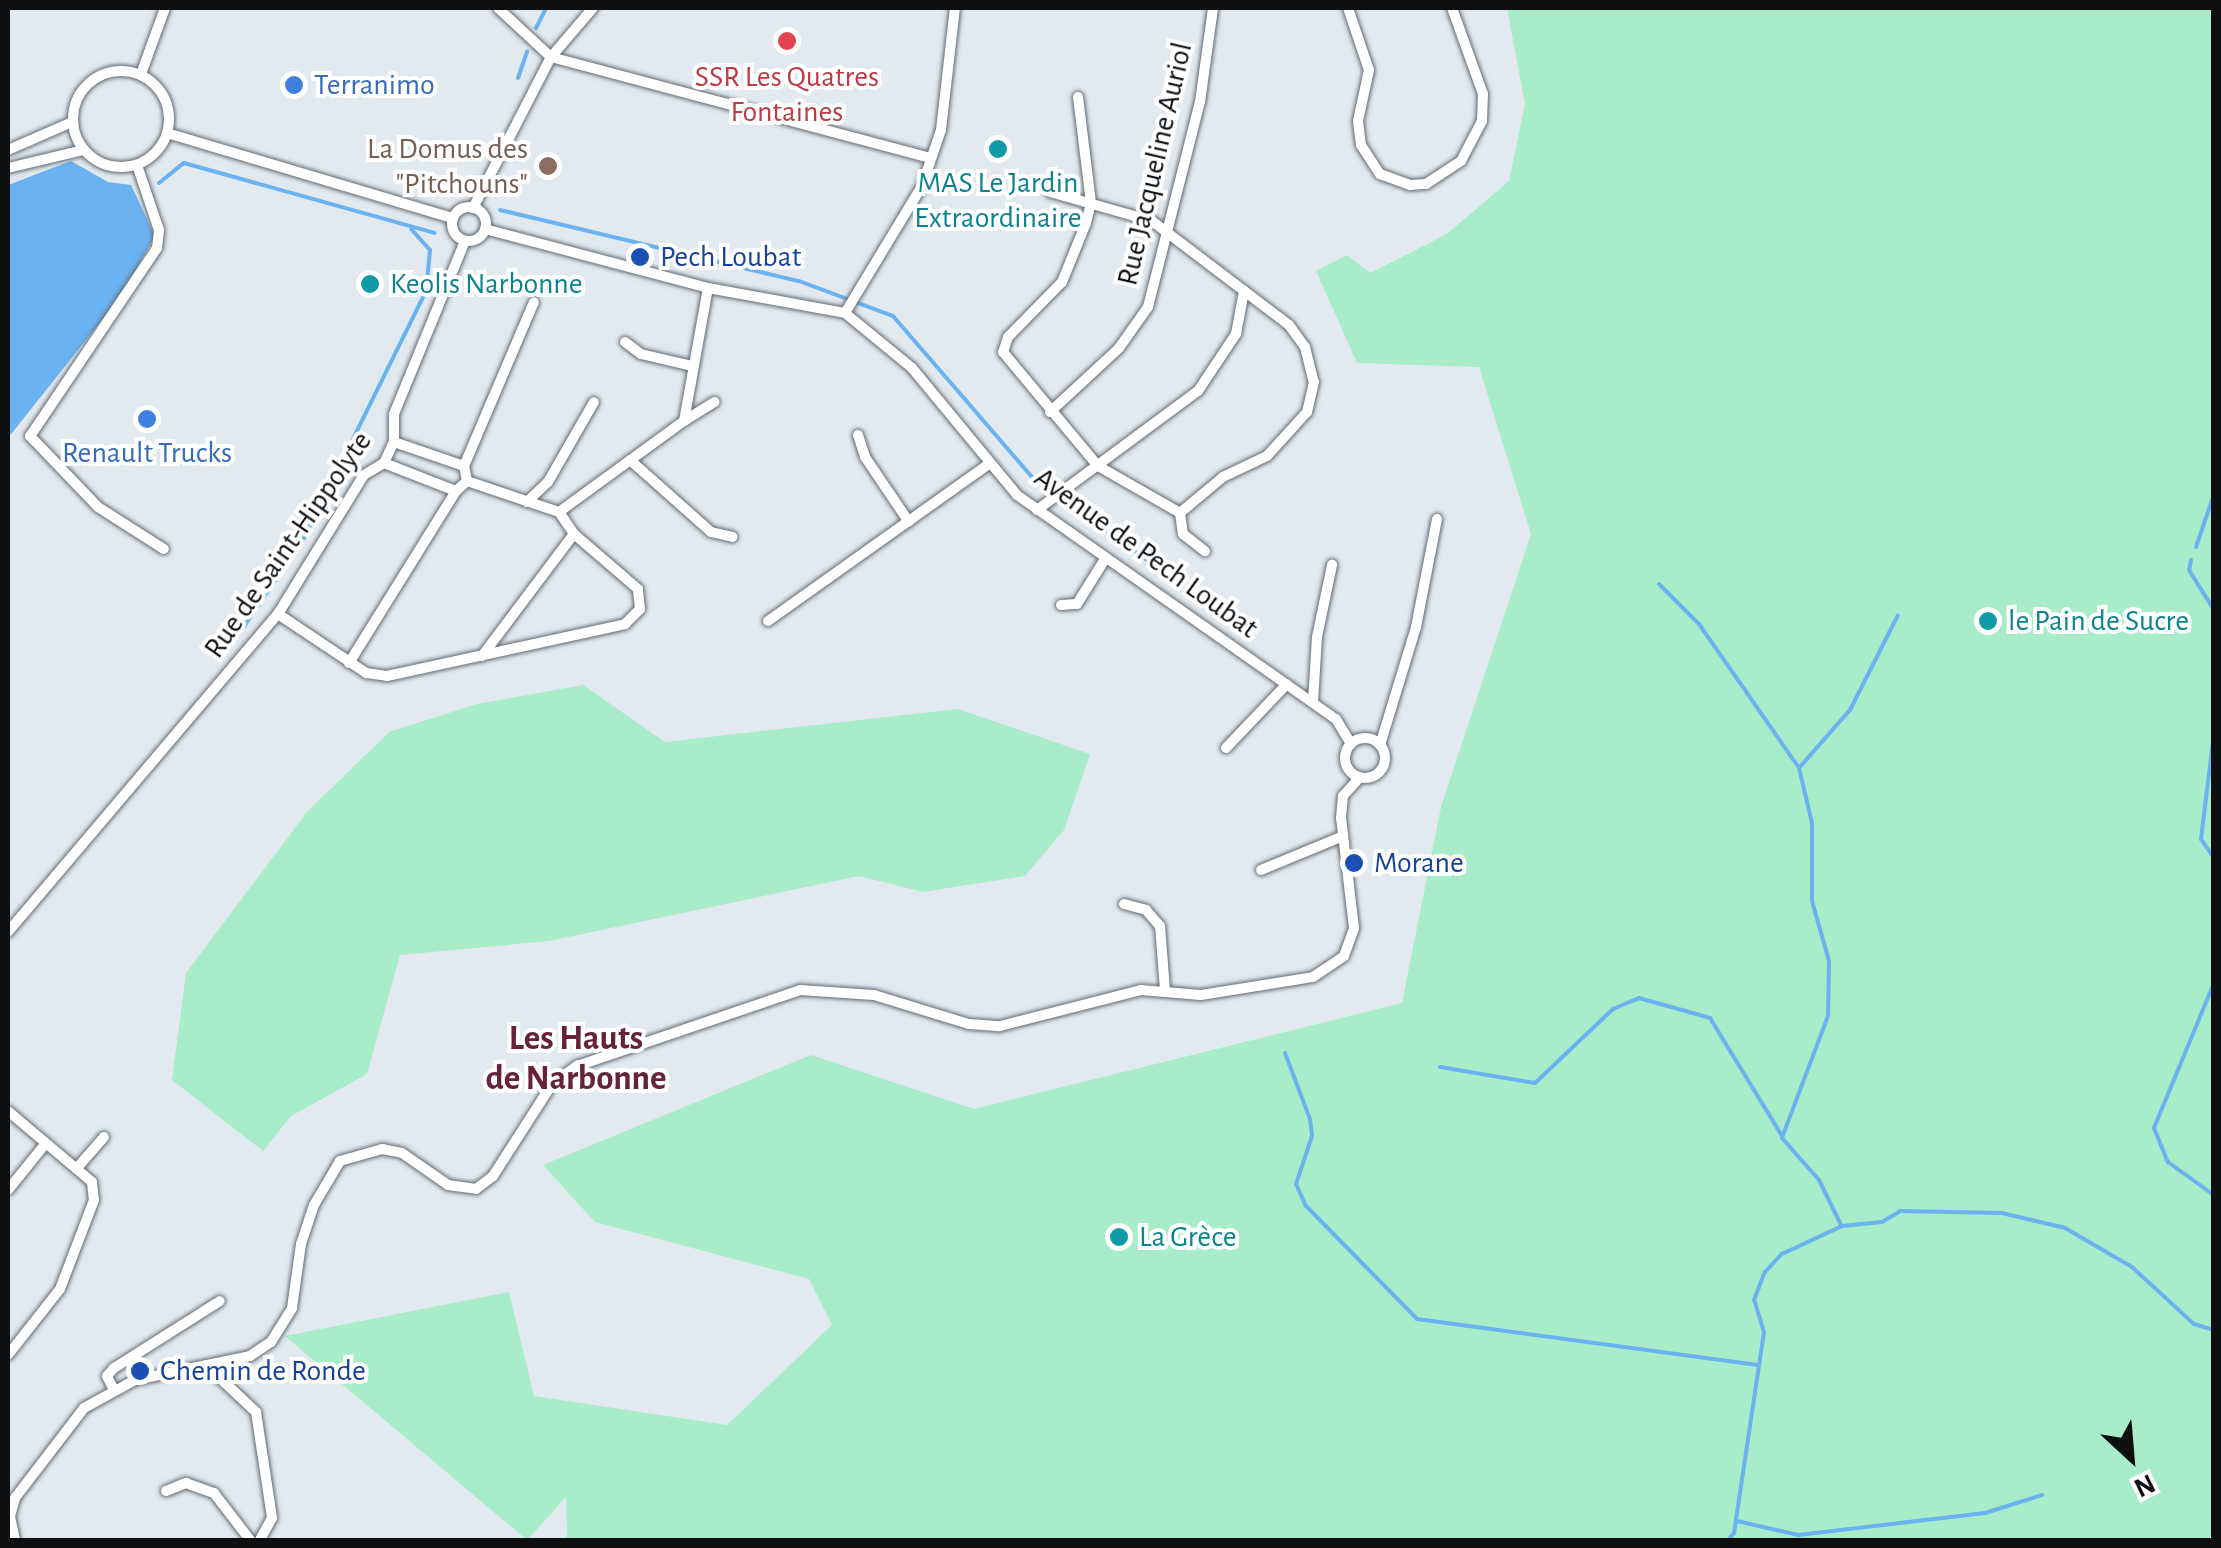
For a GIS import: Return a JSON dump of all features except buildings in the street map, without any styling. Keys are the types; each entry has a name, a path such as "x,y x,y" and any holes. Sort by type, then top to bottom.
{"street":[{"path":"141,74 165,8"},
{"path":"498,8 551,57 930,158"},
{"path":"167,133 453,218 474,208 551,57 593,8"},
{"path":"849,309 893,243 930,158 951,71 955,8"},
{"name":"Rue Jacqueline Auriol","path":"1050,412 1136,327 1171,234 1213,8"},
{"path":"1348,8 1369,70 1358,121 1361,145 1380,174 1410,185 1426,184 1461,161 1482,121 1483,94 1452,8"},
{"path":"125,70 141,74 168,105 167,133 137,164 108,166 82,150 72,122 74,106 93,78 125,70"},
{"path":"1078,98 1090,203 1069,272 1004,345 1005,359 1098,466 1180,513"},
{"path":"8,150 72,122"},
{"path":"8,168 82,150"},
{"path":"137,164 159,230 158,248 30,436 98,507 164,549"},
{"path":"1050,192 1135,213 1171,234 1289,325 1305,347 1314,382 1306,412 1267,456 1222,477 1180,513"},
{"path":"453,218 452,229 465,241 486,229 474,208"},
{"name":"Avenue de Pech Loubat","path":"486,229 708,288 849,309 912,368 990,464 1037,510 1336,719 1351,744"},
{"name":"Rue de Saint-Hippolyte","path":"8,932 278,614 364,475 384,463 394,442 394,414 465,241"},
{"path":"684,421 708,288"},
{"path":"1037,510 1198,391 1236,334 1244,291"},
{"path":"467,482 464,466 534,302"},
{"path":"625,342 641,354 692,366"},
{"path":"528,502 548,482 594,402"},
{"path":"559,512 714,402"},
{"path":"858,434 865,458 909,522"},
{"path":"394,442 464,466"},
{"path":"630,460 710,532 732,536"},
{"path":"384,463 456,491"},
{"path":"768,621 990,464"},
{"path":"278,614 349,663 387,676 625,624 640,609 638,589 574,534 559,512 467,482"},
{"path":"349,663 456,491 467,482"},
{"path":"1180,513 1183,534 1205,551"},
{"path":"15,1540 10,1516 15,1498 58,1434 113,1388 250,1356 283,1324 292,1308 305,1231 340,1161 392,1151 448,1184 476,1189 493,1176 552,1084 577,1066 800,990 874,995 969,1024 1000,1026 1037,1022 1119,994 1165,990 1201,996 1332,968 1354,928 1341,837 1343,796 1359,778 1384,768 1380,744 1416,627 1437,519"},
{"path":"482,656 574,534"},
{"path":"1061,605 1076,604 1106,559"},
{"path":"1313,702 1317,637 1332,565"},
{"path":"1226,748 1287,684"},
{"path":"1359,778 1345,763 1351,744 1363,738 1380,744"},
{"path":"1261,870 1341,837"},
{"path":"1124,904 1146,910 1160,926 1165,990"},
{"path":"8,1111 92,1182 94,1200 60,1289 8,1354"},
{"path":"77,1168 104,1137"},
{"path":"8,1190 46,1144"},
{"path":"113,1388 107,1376 114,1368 220,1302"},
{"path":"206,1364 256,1412 272,1518 260,1540"},
{"path":"166,1491 186,1483 214,1493 250,1540"}],"green space":[{"path":"1507,8 2213,8 2213,1540 567,1540 566,1497 527,1540 285,1336 509,1292 534,1396 727,1425 832,1325 809,1279 595,1222 543,1165 811,1055 974,1109 1402,1003 1441,807 1531,534 1479,367 1357,363 1316,271 1347,255 1370,273 1447,234 1509,181 1525,104"},
{"path":"583,685 665,742 958,709 1090,754 1064,830 1025,876 923,892 859,876 549,941 400,955 367,1074 291,1116 263,1151 172,1080 186,973 307,812 389,732 477,704"}],"water":[{"path":"71,161 108,182 131,185 155,236 121,296 8,438 8,185"}],"waterway":[{"path":"536,28 546,8"},
{"path":"518,78 527,52"},
{"path":"159,183 184,163 434,233"},
{"path":"500,210 799,281 893,316 1032,477 1158,568"},
{"path":"243,628 304,538 426,291 430,250 411,229"},
{"path":"2196,547 2214,494"},
{"path":"2191,560 2189,570 2214,610"},
{"path":"1659,584 1699,624 1799,768 1812,823 1812,901 1829,961 1828,1016 1782,1138 1819,1180 1841,1225"},
{"path":"1799,768 1850,710 1898,615"},
{"path":"2214,733 2201,839 2214,858"},
{"path":"2214,983 2154,1128 2168,1162 2214,1195"},
{"path":"1440,1067 1535,1083 1613,1009 1639,998 1710,1018 1782,1136"},
{"path":"1285,1053 1310,1119 1312,1136 1296,1184 1306,1206 1417,1319 1758,1365"},
{"path":"1728,1540 1734,1533 1764,1332 1754,1300 1765,1272 1782,1254 1842,1226 1882,1222 1900,1211 2002,1213 2065,1228 2132,1267 2194,1324 2214,1330"},
{"path":"1737,1521 1798,1535 1985,1513 2042,1495"}],"place":[{"name":"SSR Les Quatres Fontaines","path":"787,41"},
{"name":"Terranimo","path":"294,85"},
{"name":"MAS Le Jardin Extraordinaire","path":"998,149"},
{"name":"La Domus des \"Pitchouns\"","path":"548,166"},
{"name":"Pech Loubat","path":"640,257"},
{"name":"Keolis Narbonne","path":"370,284"},
{"name":"Renault Trucks","path":"147,419"},
{"name":"le Pain de Sucre","path":"1988,621"},
{"name":"Morane","path":"1354,863"},
{"name":"La Grèce","path":"1119,1237"},
{"name":"Chemin de Ronde","path":"140,1371"}],"district":[{"name":"Les Hauts de Narbonne","path":"576,1059"}]}
